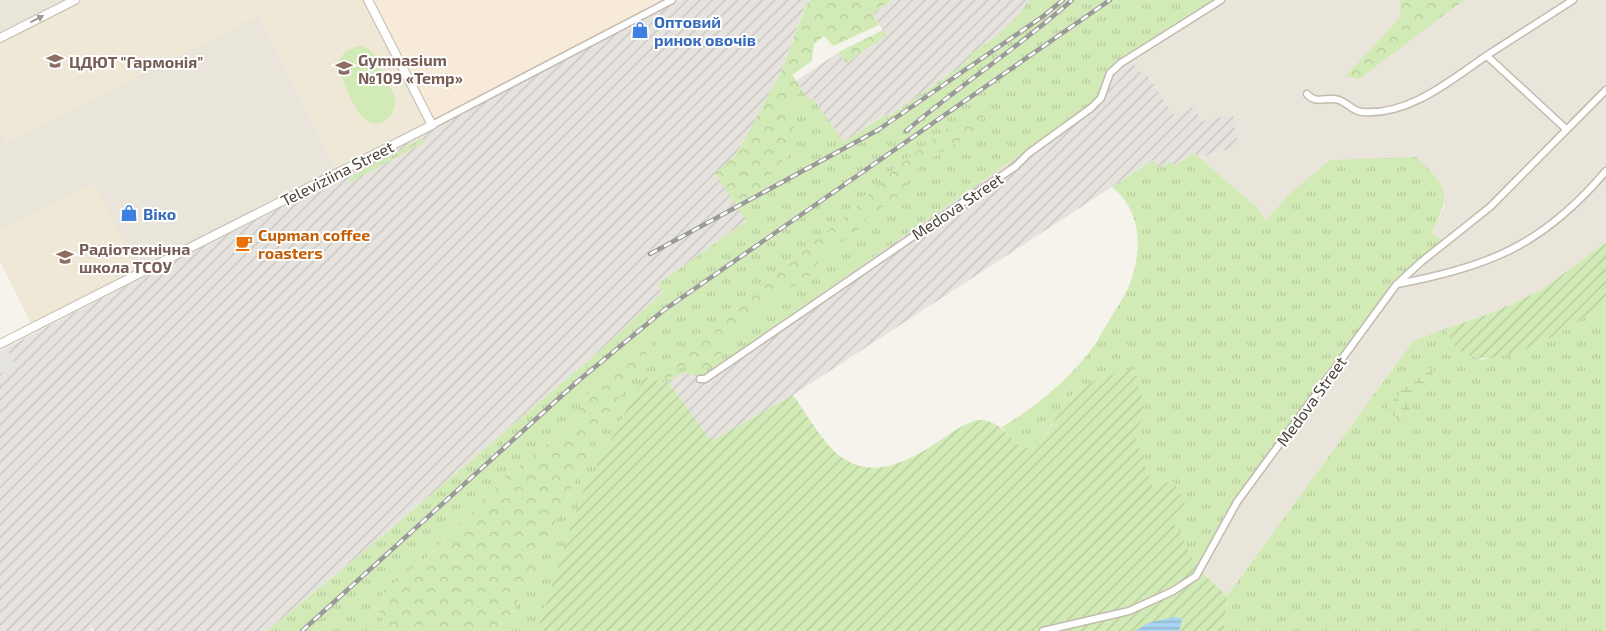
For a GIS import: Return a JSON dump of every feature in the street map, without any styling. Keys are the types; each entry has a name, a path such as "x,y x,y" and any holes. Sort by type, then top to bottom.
{"street":[{"path":"0,38 75,0"},
{"path":"368,0 432,126"},
{"name":"Televiziina Street","path":"0,344 432,126 672,0"},
{"name":"Medova Street","path":"700,379 705,379 1016,166 1029,153 1092,108 1101,98 1110,73 1121,63 1221,0"},
{"path":"1307,94 1316,100 1340,100 1356,111 1386,110 1425,96 1573,0"},
{"path":"1487,56 1566,129"},
{"name":"Medova Street","path":"1043,631 1129,611 1173,592 1196,576 1237,502 1396,284 1490,207 1606,90"},
{"path":"1396,284 1436,277 1488,262 1511,251 1549,226 1606,171"}],"shaded area":[{"path":"0,0 250,0 338,173 33,327 0,261"},
{"path":"75,0 368,0 432,125 338,173 258,15 6,143 0,130 0,38"},
{"path":"368,0 666,0 429,121"},
{"path":"679,0 810,0 805,6 781,72 736,155 716,173 746,221 658,284 663,292 604,347 374,543 267,631 94,631 92,626 91,631 0,631 0,351"},
{"path":"892,0 1029,0 1022,13 1002,33 968,56 970,60 887,118 885,114 844,142 813,98 809,100 796,81 839,52 846,63 886,35 872,14"},
{"path":"1227,0 1606,0 1606,242 1543,289 1494,312 1413,341 1227,596 1201,570 1237,502 1396,285 1443,243 1432,232 1445,205 1287,196 1266,221 1258,208 1200,158 1218,153 1199,122 1176,118 1148,76 1139,71 1130,61"},
{"path":"1128,56 1139,71 1148,76 1176,118 1192,107 1197,111 1200,122 1233,114 1238,146 1200,158 1194,153 1174,166 1159,168 1153,160 793,395 715,439 709,438 669,383 678,373 706,374 1090,106 1102,91 1108,72"},
{"name":"Радіотехнічна школа ТСОУ","path":"95,184 139,273 33,327 0,261 0,231"},
{"path":"9,352 16,366 0,374 0,357"}],"green space":[{"path":"810,0 892,0 872,14 879,25 833,46 824,36 814,44 812,61 792,75 801,88 787,113 794,125 789,155 772,173 769,185 735,204 715,173 736,155 781,72 806,5"},
{"path":"1029,0 1216,0 1108,72 1099,98 1090,106 706,374 695,376 684,373 678,375 669,383 644,377 557,576 537,631 504,631 599,430 668,319 643,337 627,358 589,393 570,427 509,473 428,556 384,591 378,607 384,625 378,631 267,631 374,543 604,347 663,292 658,284 746,221 735,204 769,185 772,173 789,155 787,113 801,88 809,100 813,98 844,142 886,114 888,117 970,60 968,56 994,38 1017,17"},
{"path":"1400,0 1464,0 1359,79 1346,76 1400,17"},
{"path":"883,30 887,35 846,63 839,52"},
{"path":"361,46 369,49 375,55 396,100 392,114 382,122 373,124 358,111 338,69 338,64 345,53 352,48"},
{"path":"980,104 992,105 970,135 935,156 912,173 905,191 865,219 855,234 831,248 815,266 805,284 787,287 735,336 722,335 721,358 709,368 697,372 692,367 680,368 670,378 663,378 660,374 703,331 855,209 898,165"},
{"path":"423,138 425,142 350,182 348,178"},
{"path":"1194,153 1258,208 1266,221 1287,196 1330,160 1417,157 1440,184 1444,199 1432,232 1442,241 1393,284 1233,502 1198,568 1153,486 1135,435 1145,412 1052,424 1037,444 1022,449 1011,440 1002,427 1026,412 1050,393 1082,361 1096,343 1128,288 1133,275 1138,248 1135,221 1122,197 1112,187 1153,160 1159,168 1170,162 1174,166"},
{"path":"1606,242 1606,303 1559,333 1519,351 1499,357 1482,358 1463,353 1445,329 1494,312 1543,289"},
{"path":"1606,303 1606,631 1224,631 1227,596 1413,341 1445,329 1456,346 1482,360 1515,351 1547,338 1562,331"},
{"path":"669,318 599,430 504,631 378,631 384,625 378,607 383,591 428,556 509,473 570,427 589,393 627,358 643,337"},
{"path":"1424,368 1432,368 1435,372 1415,393 1411,404 1409,420 1402,421 1390,414 1388,406"},
{"path":"1135,369 1145,412 1135,435 1153,486 1173,481 1185,503 1173,521 1198,568 1227,596 1224,631 537,631 581,496 644,377 669,383 709,438 715,439 793,395 817,431 834,451 848,461 876,468 905,461 963,426 978,420 995,424 1005,431 1022,449 1032,446 1041,440 1064,405 1079,389 1099,379"}],"water":[{"path":"1174,617 1182,619 1179,631 1135,631 1148,623"}],"railway":[{"path":"650,254 878,130 1042,17 1063,0"},
{"path":"906,131 1072,0"},
{"path":"302,631 578,381 664,310 1110,0"}],"place":[{"name":"Оптовий ринок овочів","path":"640,30"},
{"name":"ЦДЮТ \"Гармонія\"","path":"55,61"},
{"name":"Gymnasium №109 «Temp»","path":"344,68"},
{"name":"Віко","path":"129,213"},
{"name":"Cupman coffee roasters","path":"244,243"},
{"name":"Радіотехнічна школа ТСОУ","path":"65,257"}]}
